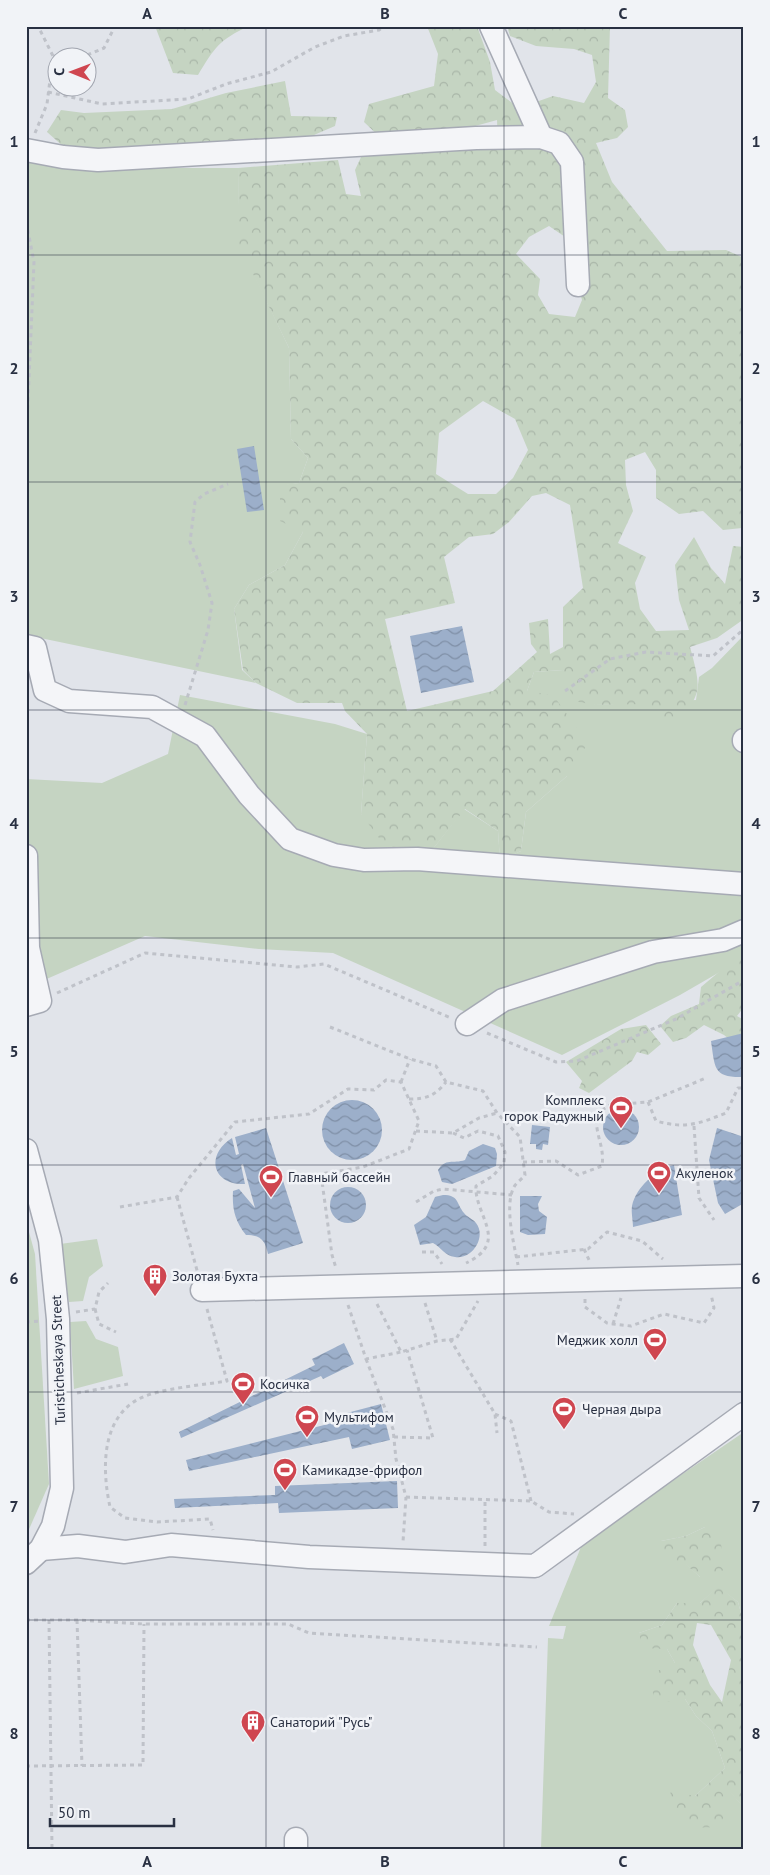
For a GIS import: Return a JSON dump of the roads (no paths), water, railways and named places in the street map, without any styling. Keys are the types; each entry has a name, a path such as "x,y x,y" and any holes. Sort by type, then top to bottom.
{"street":[{"path":"491,26 541,137"},
{"path":"27,151 98,160 476,138 541,137 558,143 572,162 578,285"},
{"path":"26,646 35,648 45,690 69,701 152,707 180,722 204,736 249,795 290,839 334,855 364,860 417,859 744,884"},
{"path":"26,856 28,948 33,1003"},
{"path":"467,1024 503,1000 653,952 723,940 744,931"},
{"name":"Turisticheskaya Street","path":"26,1150 50,1240 58,1319 62,1488 53,1526 34,1556"},
{"path":"202,1290 343,1288 744,1276"},
{"path":"34,1556 78,1546 125,1552 172,1545 309,1557 535,1566 744,1414"}],"water":[{"path":"254,446 264,510 247,512 237,449"},
{"path":"462,626 474,682 421,693 410,636"},
{"path":"744,1033 744,1077 726,1076 717,1070 711,1041"},
{"path":"346,1100 358,1100 369,1105 377,1113 382,1124 380,1142 369,1155 358,1160 346,1160 335,1155 327,1147 322,1136 322,1124 327,1113 335,1105"},
{"name":"Комплекс горок Радужный","path":"621,1109 633,1115 639,1127 633,1139 621,1145 609,1139 603,1127 609,1115"},
{"path":"532,1125 550,1127 548,1145 543,1144 542,1150 536,1149 536,1144 530,1144"},
{"name":"Главный бассейн","path":"266,1128 303,1243 268,1254 262,1239 246,1235 239,1225 235,1214 233,1191 239,1189 255,1208 243,1164 241,1165 245,1184 225,1180 216,1168 218,1152 223,1145 232,1138 236,1155 239,1154 235,1137"},
{"path":"717,1128 744,1137 744,1203 725,1214 718,1203 709,1160"},
{"path":"483,1144 495,1148 497,1154 496,1166 452,1184 442,1182 438,1170 443,1164 465,1160 469,1151"},
{"name":"Акуленок","path":"674,1165 682,1215 633,1227 632,1206 638,1192 654,1175"},
{"path":"348,1187 355,1188 361,1192 365,1198 365,1212 361,1218 355,1222 348,1223 341,1222 335,1218 331,1212 330,1205 331,1198 335,1192 341,1188"},
{"path":"443,1195 455,1198 464,1213 475,1222 479,1229 479,1241 467,1255 455,1257 448,1255 433,1243 420,1245 414,1225 426,1217 435,1197"},
{"path":"520,1196 542,1196 538,1204 539,1211 547,1217 545,1234 528,1235 520,1232"},
{"name":"Косичка","path":"344,1343 354,1364 323,1379 321,1376 181,1438 179,1432 315,1365 312,1359"},
{"name":"Мультифом","path":"381,1404 390,1440 352,1449 349,1437 189,1471 186,1460 344,1420 343,1414"},
{"path":"397,1481 398,1508 279,1513 278,1503 175,1508 174,1499 275,1495 275,1486"}],"place":[{"name":"Комплекс горок Радужный","path":"621,1129"},
{"name":"Акуленок","path":"659,1194"},
{"name":"Главный бассейн","path":"271,1198"},
{"name":"Золотая Бухта","path":"155,1297"},
{"name":"Меджик холл","path":"655,1361"},
{"name":"Косичка","path":"243,1405"},
{"name":"Черная дыра","path":"564,1430"},
{"name":"Мультифом","path":"307,1438"},
{"name":"Камикадзе-фрифол","path":"285,1491"},
{"name":"Санаторий \"Русь\"","path":"253,1743"}]}
